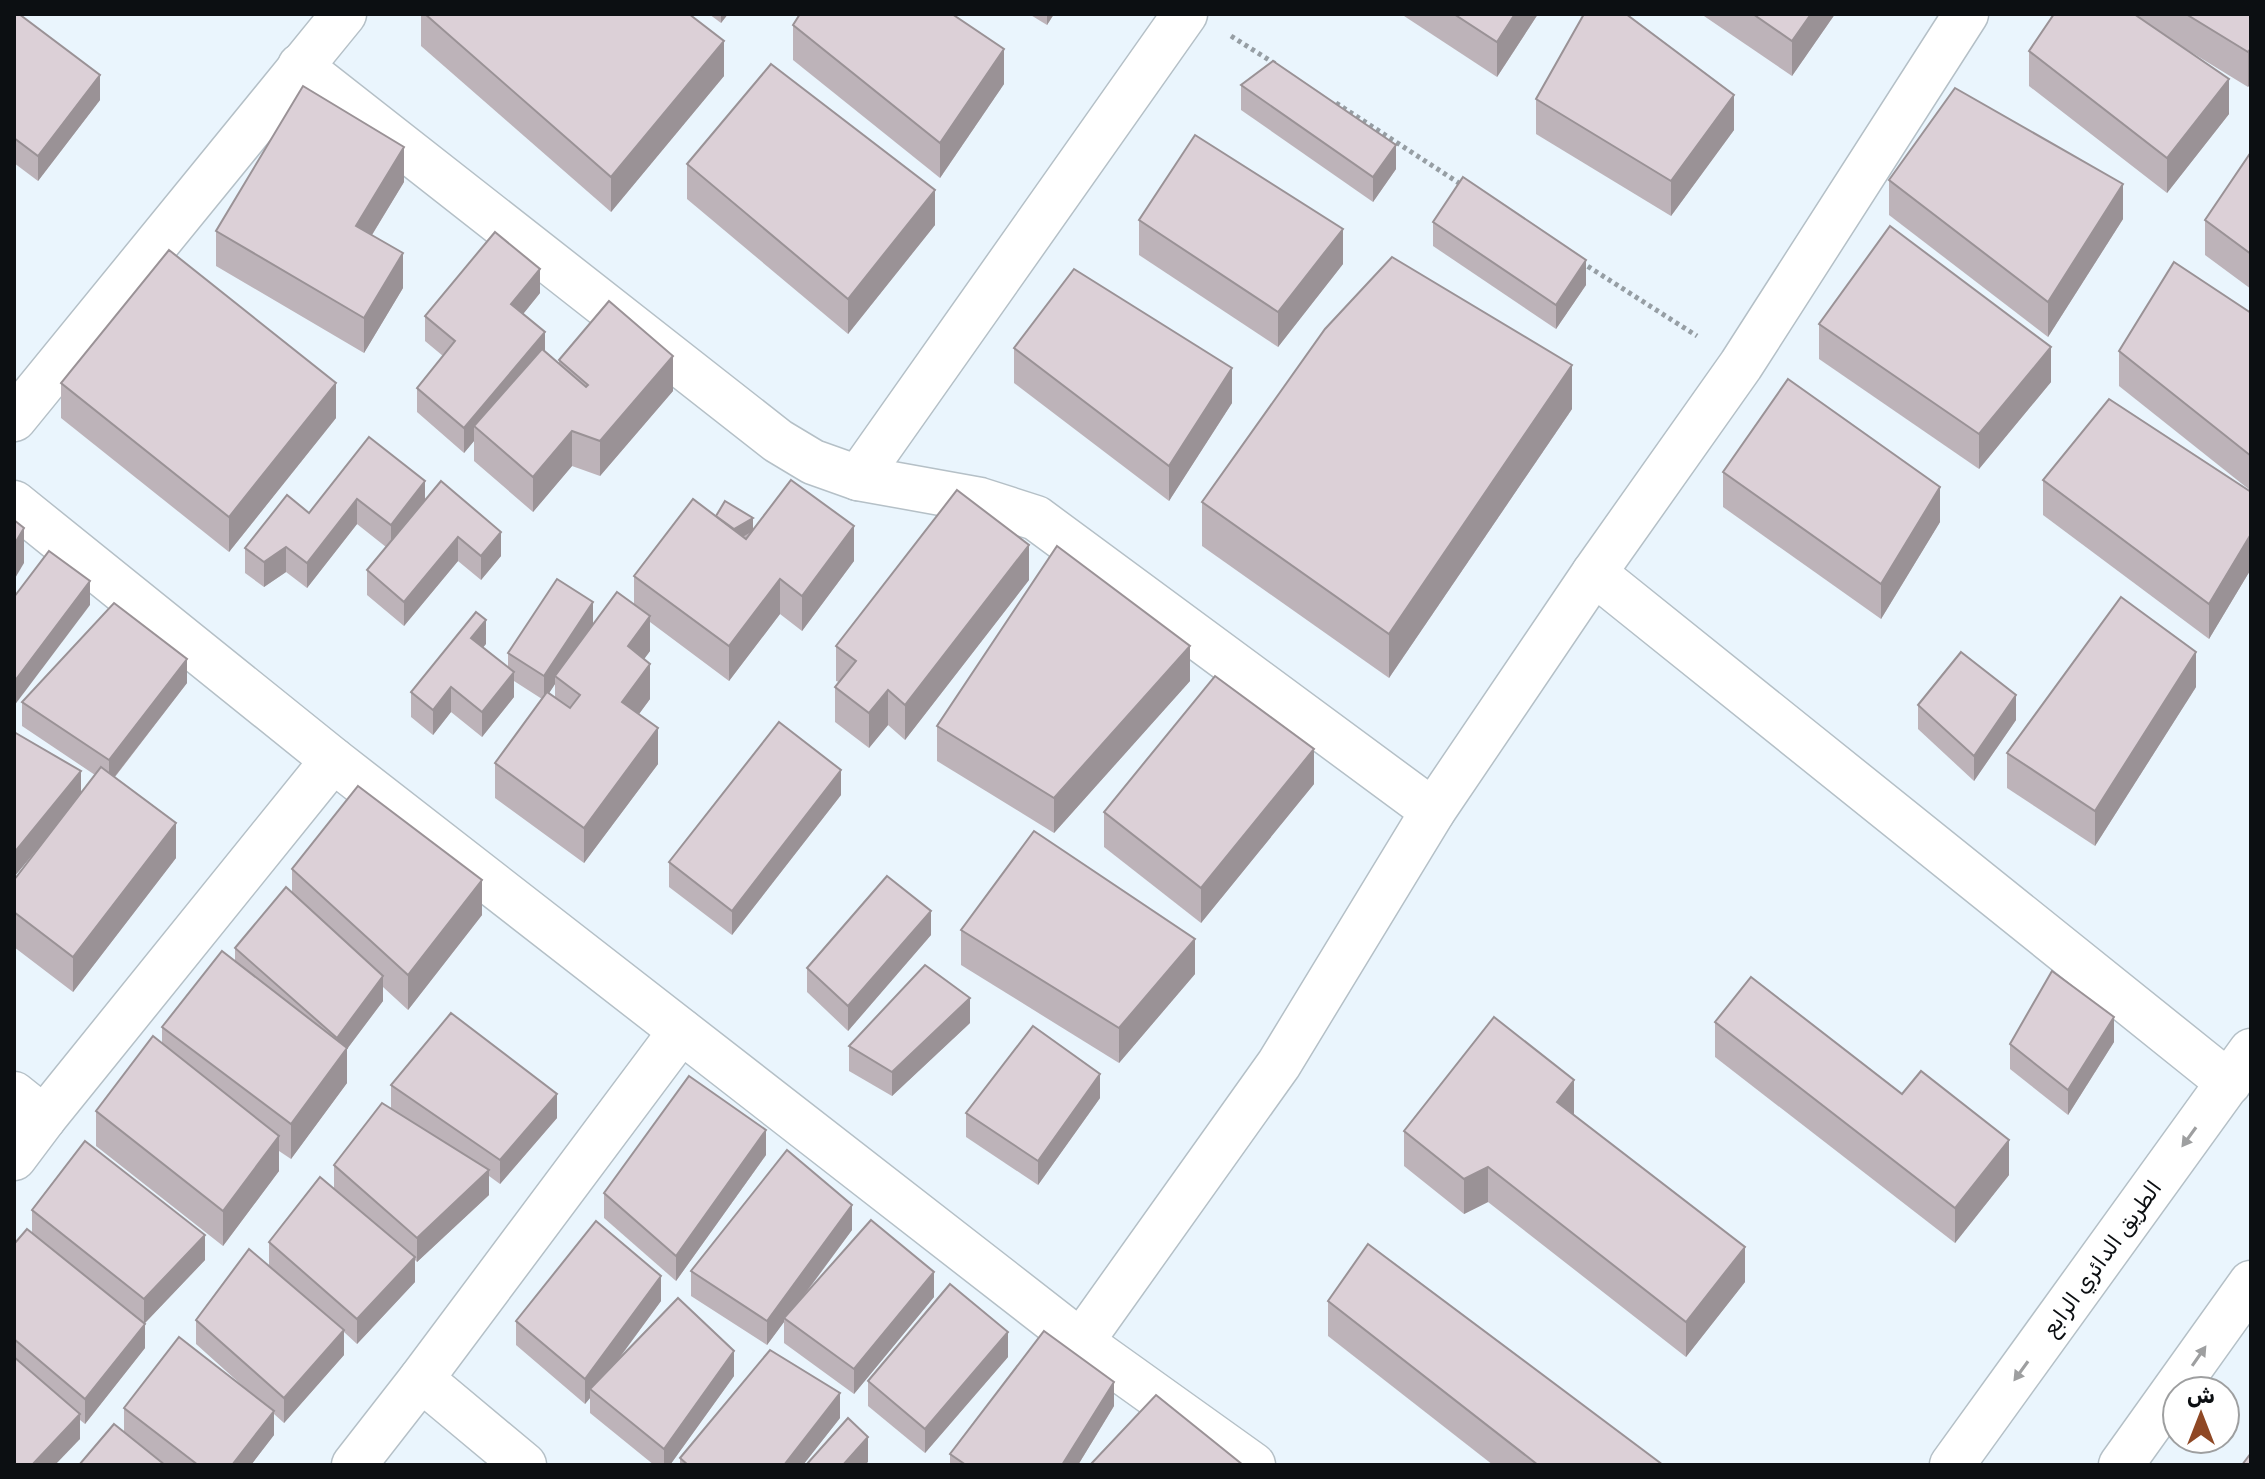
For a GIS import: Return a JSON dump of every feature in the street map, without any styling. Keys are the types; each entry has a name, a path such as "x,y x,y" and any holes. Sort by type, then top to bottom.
{"street":[{"path":"14,419 344,14"},
{"path":"1081,1342 1279,1064 1433,811 1594,573 1741,365 1966,14"},
{"path":"858,478 1204,23"},
{"path":"300,66 778,441 813,462 858,478 980,500 1036,518 1433,811"},
{"path":"14,503 333,760 1081,1342 1253,1465"},
{"path":"1594,573 2240,1067"},
{"path":"14,1158 29,1106 333,760"},
{"path":"354,1465 681,1031"},
{"name":"الطريق الدائري الرابع","path":"1952,1465 2240,1067"},
{"path":"2121,1465 2251,1283"},
{"path":"421,1379 524,1465"}],"path":[{"path":"1204,23 1277,65"},
{"path":"1330,100 1462,185"},
{"path":"1569,254 1741,365"}],"building":[{"path":"14,14 19,14 100,75 38,156 14,138"},
{"path":"425,14 689,14 724,41 611,177"},
{"path":"800,14 952,14 1004,49 940,143 793,25"},
{"path":"1454,14 1515,14 1497,42"},
{"path":"1584,14 1626,14 1734,95 1671,181 1536,99"},
{"path":"1753,14 1811,14 1792,41"},
{"path":"2054,14 2134,14 2229,79 2167,158 2029,51"},
{"path":"2186,14 2251,14 2251,48 2248,52"},
{"path":"1273,61 1396,145 1373,177 1241,85"},
{"path":"771,64 935,190 848,299 687,164"},
{"path":"303,86 404,147 356,226 403,253 364,318 216,231"},
{"path":"1955,88 2123,184 2048,302 1889,180"},
{"path":"1195,135 1343,229 1278,312 1139,220"},
{"path":"2251,152 2251,254 2205,220"},
{"path":"1463,177 1586,260 1556,305 1433,222"},
{"path":"1890,226 2051,347 1979,434 1819,324"},
{"path":"495,232 540,269 511,304 545,332 464,428 417,388 455,341 425,316"},
{"path":"169,250 336,383 229,517 61,383"},
{"path":"1392,257 1572,365 1389,634 1202,502 1325,329"},
{"path":"2174,262 2251,313 2251,456 2119,351"},
{"path":"1074,269 1232,368 1169,466 1014,348"},
{"path":"609,301 673,356 600,441 572,431 533,477 474,426 542,349 586,387 588,385 559,360"},
{"path":"1788,379 1940,487 1881,584 1723,472"},
{"path":"2109,399 2251,492 2251,534 2209,604 2043,480"},
{"path":"369,437 425,481 391,525 357,499 307,563 286,547 264,562 245,548 287,495 309,513"},
{"path":"791,480 854,526 802,596 780,579 729,646 634,576 693,499 746,539"},
{"path":"441,481 501,532 481,556 458,537 404,602 367,570"},
{"path":"957,490 1029,545 905,705 888,690 869,713 835,687 856,661 836,646"},
{"path":"725,501 753,518 734,529 716,516"},
{"path":"14,520 24,528 14,545"},
{"path":"1057,546 1190,646 1054,798 937,726"},
{"path":"49,551 90,581 14,682 14,597"},
{"path":"557,579 593,602 544,676 508,653"},
{"path":"617,592 650,616 628,646 650,664 622,702 658,728 584,828 495,763 547,692 570,708 580,695 555,676"},
{"path":"2121,597 2196,652 2095,811 2007,753"},
{"path":"114,603 187,659 109,760 22,702"},
{"path":"476,612 486,620 471,638 514,672 482,712 451,687 433,710 411,692"},
{"path":"1961,652 2016,695 1974,756 1918,705"},
{"path":"1215,676 1314,749 1201,888 1104,812"},
{"path":"779,722 841,770 732,911 669,862"},
{"path":"14,732 81,771 14,853"},
{"path":"101,767 176,823 73,957 14,912 14,880"},
{"path":"358,786 482,880 408,975 292,869"},
{"path":"1034,831 1195,939 1119,1028 961,930"},
{"path":"887,876 931,911 848,1006 807,968"},
{"path":"286,887 383,976 337,1038 235,948"},
{"path":"222,951 347,1048 291,1124 162,1027"},
{"path":"925,965 970,998 892,1072 849,1046"},
{"path":"2052,971 2114,1017 2068,1090 2010,1044"},
{"path":"1751,977 1902,1094 1921,1071 2009,1140 1955,1208 1715,1022"},
{"path":"451,1013 557,1094 500,1160 391,1085"},
{"path":"1494,1017 1574,1080 1557,1102 1745,1247 1686,1322 1488,1167 1464,1179 1404,1131"},
{"path":"1033,1026 1100,1074 1038,1161 966,1113"},
{"path":"153,1036 279,1136 223,1211 96,1111"},
{"path":"689,1076 766,1130 676,1256 604,1193"},
{"path":"382,1103 489,1170 417,1238 334,1165"},
{"path":"85,1141 205,1235 144,1299 32,1210"},
{"path":"787,1150 852,1205 767,1321 691,1271"},
{"path":"320,1177 415,1257 357,1319 269,1242"},
{"path":"871,1220 934,1272 854,1369 784,1318"},
{"path":"596,1221 661,1276 585,1379 516,1321"},
{"path":"27,1229 145,1324 85,1399 14,1339 14,1244"},
{"path":"1368,1244 1663,1465 1538,1465 1328,1301"},
{"path":"249,1249 344,1330 284,1398 196,1320"},
{"path":"950,1284 1008,1332 925,1429 868,1381"},
{"path":"678,1298 734,1351 664,1449 590,1389"},
{"path":"1044,1331 1114,1382 1062,1465 966,1465 950,1454"},
{"path":"179,1337 274,1411 232,1465 198,1465 124,1408"},
{"path":"770,1350 840,1393 784,1465 688,1465 680,1458"},
{"path":"14,1357 80,1414 32,1465 14,1465"},
{"path":"1156,1395 1243,1465 1090,1465"},
{"path":"848,1418 868,1437 843,1465 806,1465"},
{"path":"114,1424 165,1465 79,1465"},
{"path":"2251,1453 2251,1465 2242,1465"}]}
